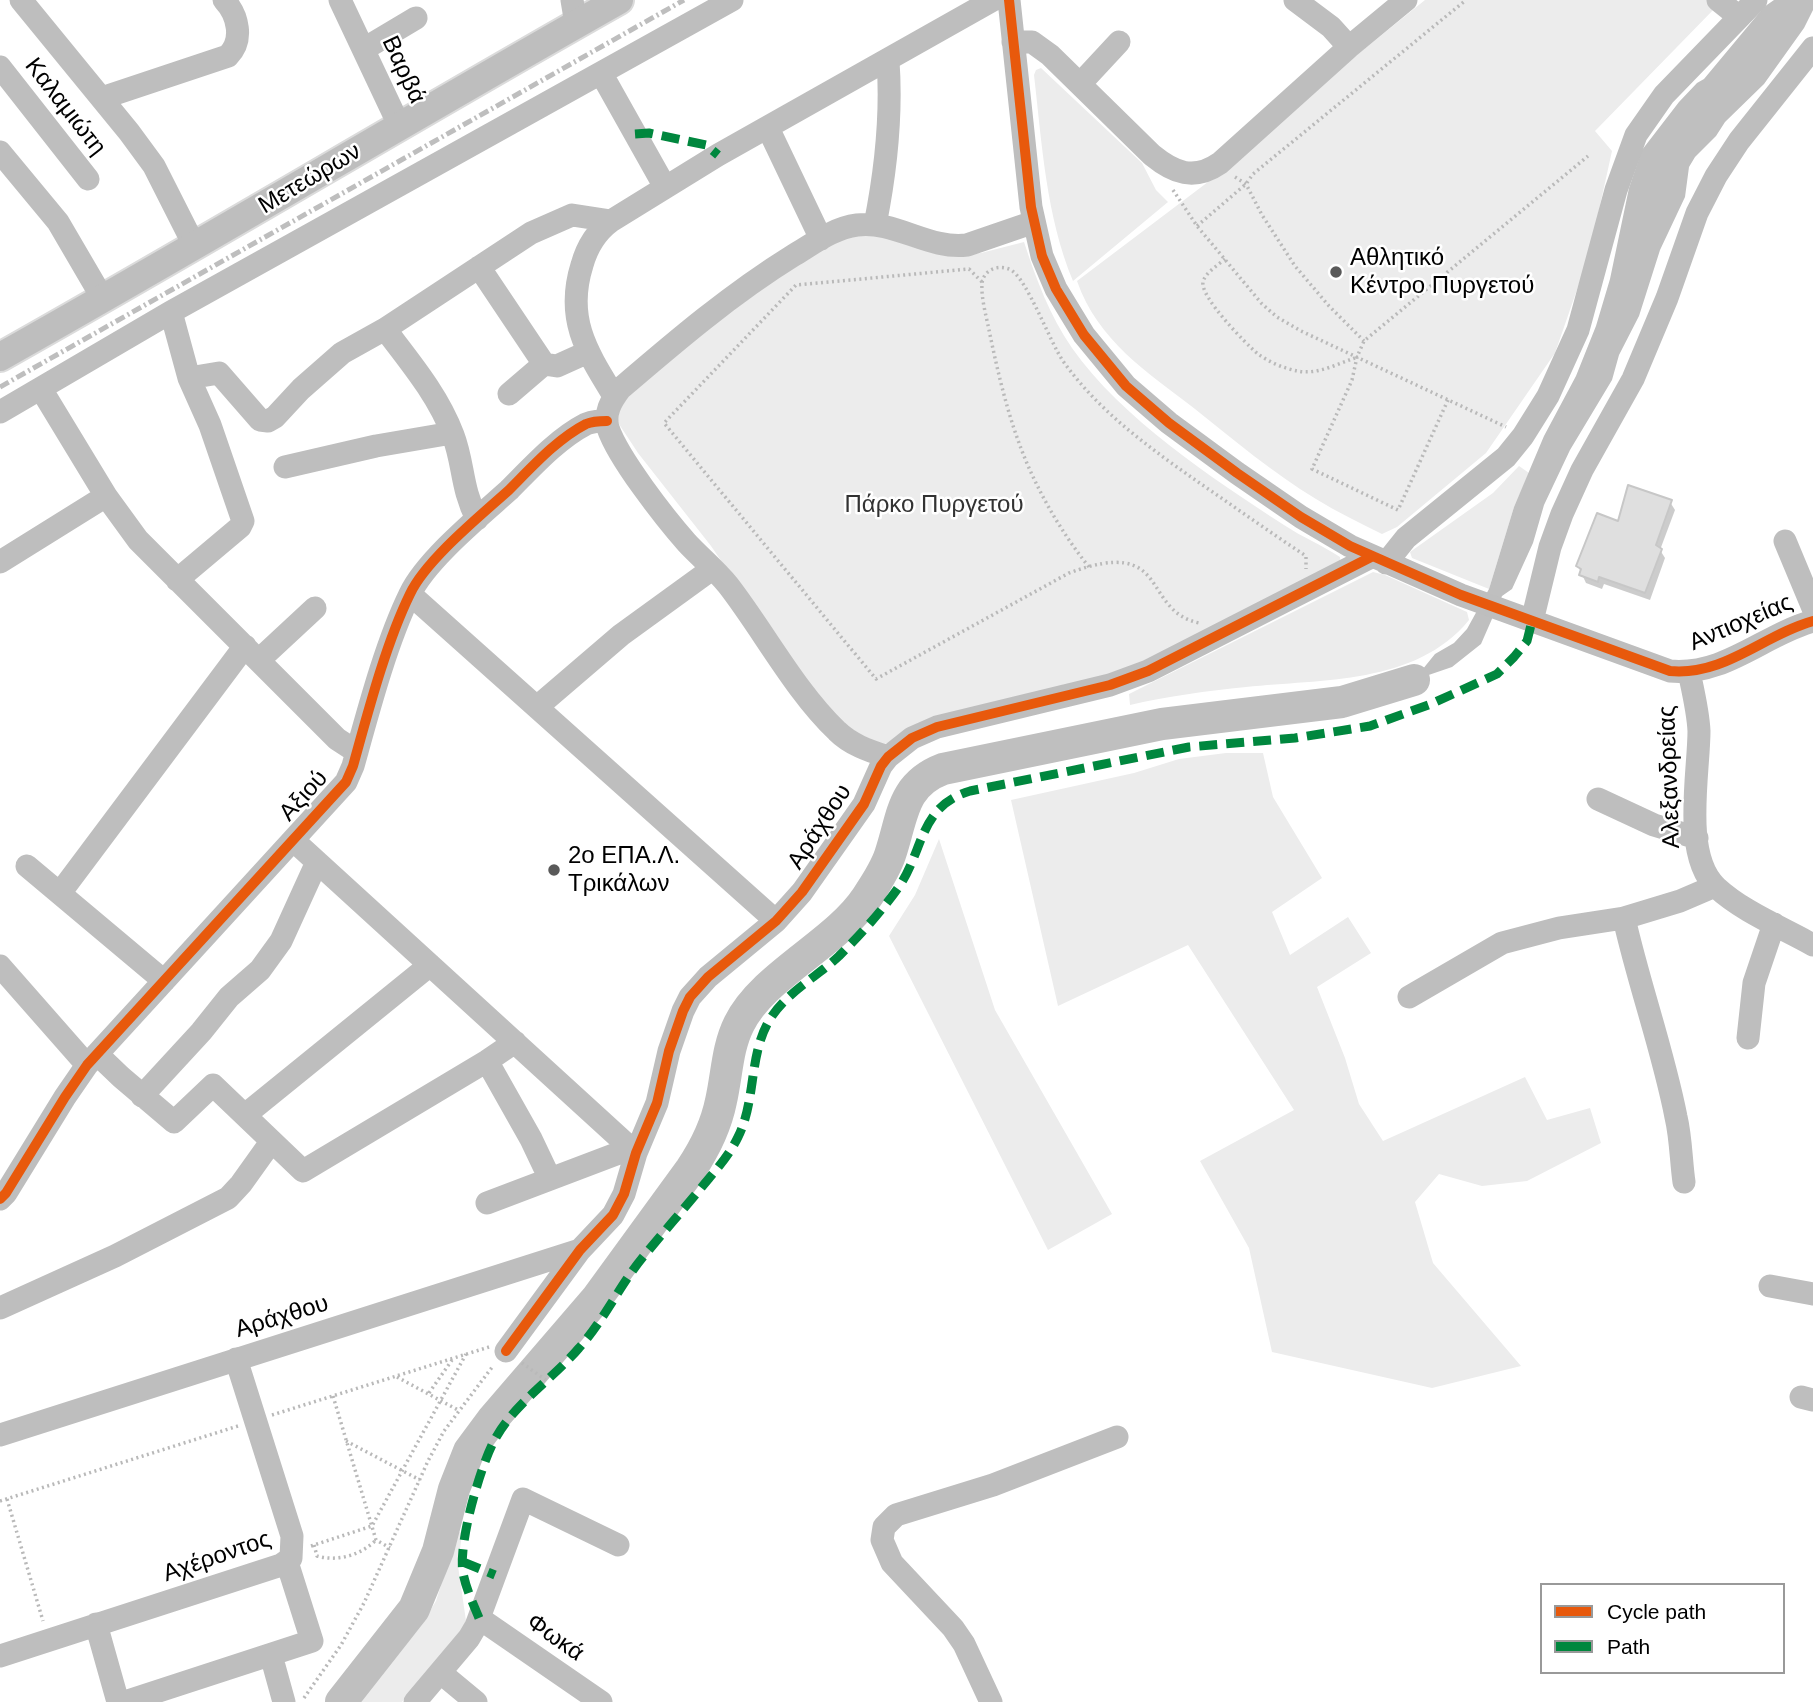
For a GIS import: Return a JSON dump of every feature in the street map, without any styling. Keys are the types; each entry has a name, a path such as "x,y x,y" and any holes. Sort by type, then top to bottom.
{"main road":[{"name":"Μετεώρων","path":"0,357 195,247 399,125 574,12 619,0"}],"street":[{"path":"21,0 154,166 195,247"},
{"path":"102,98 228,56 237,41 237,19 224,0"},
{"name":"Βαρβά","path":"341,0 399,125"},
{"path":"0,412 171,312 732,0"},
{"path":"614,396 588,352 578,322 576,289 587,250 599,231 611,220 666,187 993,0"},
{"path":"1009,0 1034,222 1042,256 1063,301 1093,349 1126,386 1169,423 1247,480 1311,523 1378,560 1461,596 1670,671 1689,673"},
{"path":"1295,0 1331,27 1349,47"},
{"path":"1013,41 1032,42 1050,55 1167,168 1184,173 1214,167 1406,0"},
{"path":"1718,0 1738,16"},
{"path":"1378,560 1498,463 1523,436 1548,396 1578,330 1616,190 1636,135 1664,95 1756,0"},
{"path":"364,49 416,18"},
{"path":"1080,83 1119,42"},
{"path":"1526,619 1562,514 1582,470 1637,370 1667,298 1697,213 1716,176 1739,141 1813,48"},
{"path":"875,225 891,110 888,61"},
{"name":"Καλαμιώτη","path":"0,67 88,179"},
{"path":"601,73 666,187"},
{"path":"768,128 821,239"},
{"path":"0,152 58,222 103,299"},
{"path":"189,378 219,373 260,420 268,421 335,359 531,233 566,216 590,216 611,220"},
{"path":"888,757 853,743 831,725 727,584 686,541 643,486 614,441 607,421 609,407 614,396 710,313 821,239 849,226 875,225 958,246 1034,222"},
{"path":"479,267 544,364 556,366 588,352"},
{"path":"171,312 189,378 210,425 243,521 240,527 177,580"},
{"path":"385,329 427,385 452,433 468,500 477,519"},
{"path":"509,394 544,364"},
{"path":"41,389 106,496 138,540 337,739 357,752"},
{"name":"Αξιού","path":"0,1199 6,1194 65,1097 92,1059 346,782 389,649 410,594 427,570 477,519 565,439 589,423 607,421"},
{"path":"285,467 376,446 452,433"},
{"path":"0,562 106,496"},
{"path":"1784,541 1813,608"},
{"name":"Αράχθου","path":"506,1351 580,1251 613,1215 624,1194 634,1151 657,1103 669,1051 690,997 708,977 776,922 802,892 864,804 881,766 888,757 912,738 937,727 1110,685 1148,671 1378,560"},
{"path":"537,707 621,635 712,569"},
{"path":"410,594 776,922"},
{"path":"60,893 252,653 315,608"},
{"name":"Αντιοχείας","path":"1689,673 1742,655 1793,628 1813,621"},
{"name":"Αλεξανδρείας","path":"1689,673 1699,729 1696,799 1700,860 1715,886 1750,911 1813,945"},
{"path":"1598,799 1654,825 1697,838"},
{"path":"293,840 634,1151 487,1203"},
{"path":"142,1096 229,997 260,970 281,941 317,862"},
{"path":"27,866 164,981"},
{"path":"1409,997 1502,943 1559,928 1623,918 1680,901 1715,886"},
{"path":"1623,918 1656,1032 1677,1120 1684,1182"},
{"path":"1748,1038 1754,983 1774,924"},
{"path":"245,1115 430,965"},
{"path":"4,978 92,1059 174,1122 213,1085 303,1171 515,1042"},
{"path":"487,1061 550,1179"},
{"path":"0,1308 115,1256 219,1203 235,1191 271,1142"},
{"name":"Αράχθου","path":"0,1435 580,1251"},
{"path":"1770,1286 1813,1294"},
{"name":"Αχέροντος","path":"0,1656 298,1553 236,1359"},
{"path":"991,1702 964,1644 953,1628 892,1563 882,1540 884,1527 890,1518 896,1515 993,1485 1117,1437"},
{"path":"415,1702 470,1638 523,1499 618,1545"},
{"path":"125,1702 312,1641 298,1553"},
{"name":"Φωκά","path":"479,1618 601,1702"},
{"path":"96,1624 118,1702"},
{"path":"271,1655 284,1702"},
{"path":"441,1673 476,1702"}],"path":[{"path":"1466,0 1254,174 1197,226 1262,304 1277,317 1523,436"},
{"path":"1448,400 1398,510 1312,469 1352,380 1364,341 1588,156"},
{"path":"1214,167 1246,184 1274,235 1295,266 1364,341"},
{"path":"1225,259 1206,275 1203,283 1205,293 1234,330 1259,355 1299,372 1314,372 1357,357"},
{"path":"1089,567 1072,546 1037,485 1000,379 985,311 982,282 987,272 996,268 1009,269 1017,275 1063,360 1100,404 1152,449 1306,556 1308,566 1304,574"},
{"path":"982,282 969,269 796,285 664,424 876,679 1060,577 1089,567 1123,562 1143,569 1178,613 1184,618 1205,625"},
{"path":"301,1702 341,1645 364,1603 420,1480 444,1431 458,1410 506,1351 547,1381"},
{"path":"298,1553 372,1526 466,1354"},
{"path":"429,1393 453,1358"},
{"path":"397,1377 458,1410"},
{"path":"333,1396 376,1540 390,1548"},
{"path":"346,1441 420,1480"},
{"path":"7,1499 46,1628"},
{"path":"298,1553 329,1558 359,1554 376,1540"}],"green space":[{"name":"Αθλητικό Κέντρο Πυργετού","path":"1425,0 1709,0 1717,6 1595,131 1612,151 1589,255 1555,353 1486,453 1397,527 1382,534 1324,504 1284,478 1142,368 1111,338 1098,321 1077,281 1237,160 1311,92"},
{"path":"1041,68 1142,163 1156,190 1168,202 1073,281 1057,231 1046,180 1034,75 1036,70"},
{"name":"Πάρκο Πυργετού","path":"858,232 968,254 1024,242 1044,297 1064,336 1092,374 1116,399 1170,446 1228,488 1284,525 1340,557 1341,568 1163,659 885,744 870,744 824,710 711,546 638,453 613,415 616,404 676,350 795,261"},
{"path":"1519,466 1529,473 1514,507 1489,589 1412,558 1410,552 1493,493"},
{"path":"1373,572 1467,612 1469,620 1447,641 1422,657 1395,668 1336,679 1173,696 1130,705 1129,694"},
{"path":"1226,753 1263,753 1273,797 1322,878 1272,912 1290,955 1348,917 1371,953 1317,987 1345,1058 1359,1104 1383,1141 1525,1077 1547,1120 1590,1108 1601,1143 1527,1181 1482,1186 1439,1174 1415,1202 1433,1263 1521,1366 1432,1388 1272,1352 1249,1248 1200,1161 1294,1110 1188,945 1058,1006 1011,800 1134,773 1179,759"},
{"path":"939,839 995,1010 1112,1214 1048,1250 889,936 915,895"},
{"path":"458,1531 462,1533 458,1566 466,1621 456,1640 402,1702 358,1702 421,1626 436,1601"}],"shaded area":[{"path":"1774,0 1813,0 1813,10 1804,28 1764,84 1725,122 1689,167 1685,197 1660,250 1639,316 1619,355 1612,380 1570,450 1544,505 1533,543 1512,589 1502,596 1481,644 1452,667 1414,680 1435,654 1454,643 1467,629 1489,589 1514,507 1544,436 1576,376 1596,326 1610,279 1629,188 1642,150 1679,102 1704,79 1764,7"}],"building":[{"path":"1628,485 1672,500 1656,545 1662,549 1645,593 1599,577 1598,582 1579,575 1581,569 1576,566 1597,513 1618,521"}],"waterway":[{"path":"341,1702 414,1609 438,1551 454,1489 469,1451 492,1420 597,1298 691,1169 716,1119 730,1052 739,1024 750,1006 765,990 837,930 867,897 886,866 901,815 911,793 919,784 943,769 1162,724 1342,702 1414,680"}],"railway":[{"path":"0,387 684,0"}],"marked path":[{"path":"635,134 649,133 706,145 718,155"},
{"path":"479,1618 463,1573 462,1560 471,1508 492,1445 520,1405 568,1360 588,1337 635,1268 726,1157 744,1122 759,1044 772,1016 795,991 839,956 885,906 906,874 925,831 941,807 970,791 1189,747 1295,738 1370,726 1431,704 1497,674 1527,641 1532,621"},
{"path":"463,1562 495,1575"}],"cycle path":[{"path":"1009,0 1031,207 1042,256 1056,289 1084,335 1126,386 1169,423 1301,517 1350,546 1461,595 1670,671 1709,667 1813,621"},
{"path":"0,1199 87,1065 346,782 401,613 428,567 555,445 586,424 607,421"},
{"path":"506,1351 580,1250 613,1215 624,1194 636,1153 657,1103 669,1051 690,997 708,977 776,921 802,892 864,804 881,766 888,757 912,738 937,727 1110,685 1148,671 1371,557"}],"place":[{"name":"Αθλητικό Κέντρο Πυργετού","path":"1336,272"},
{"name":"2ο ΕΠΑ.Λ. Τρικάλων","path":"554,870"}]}
